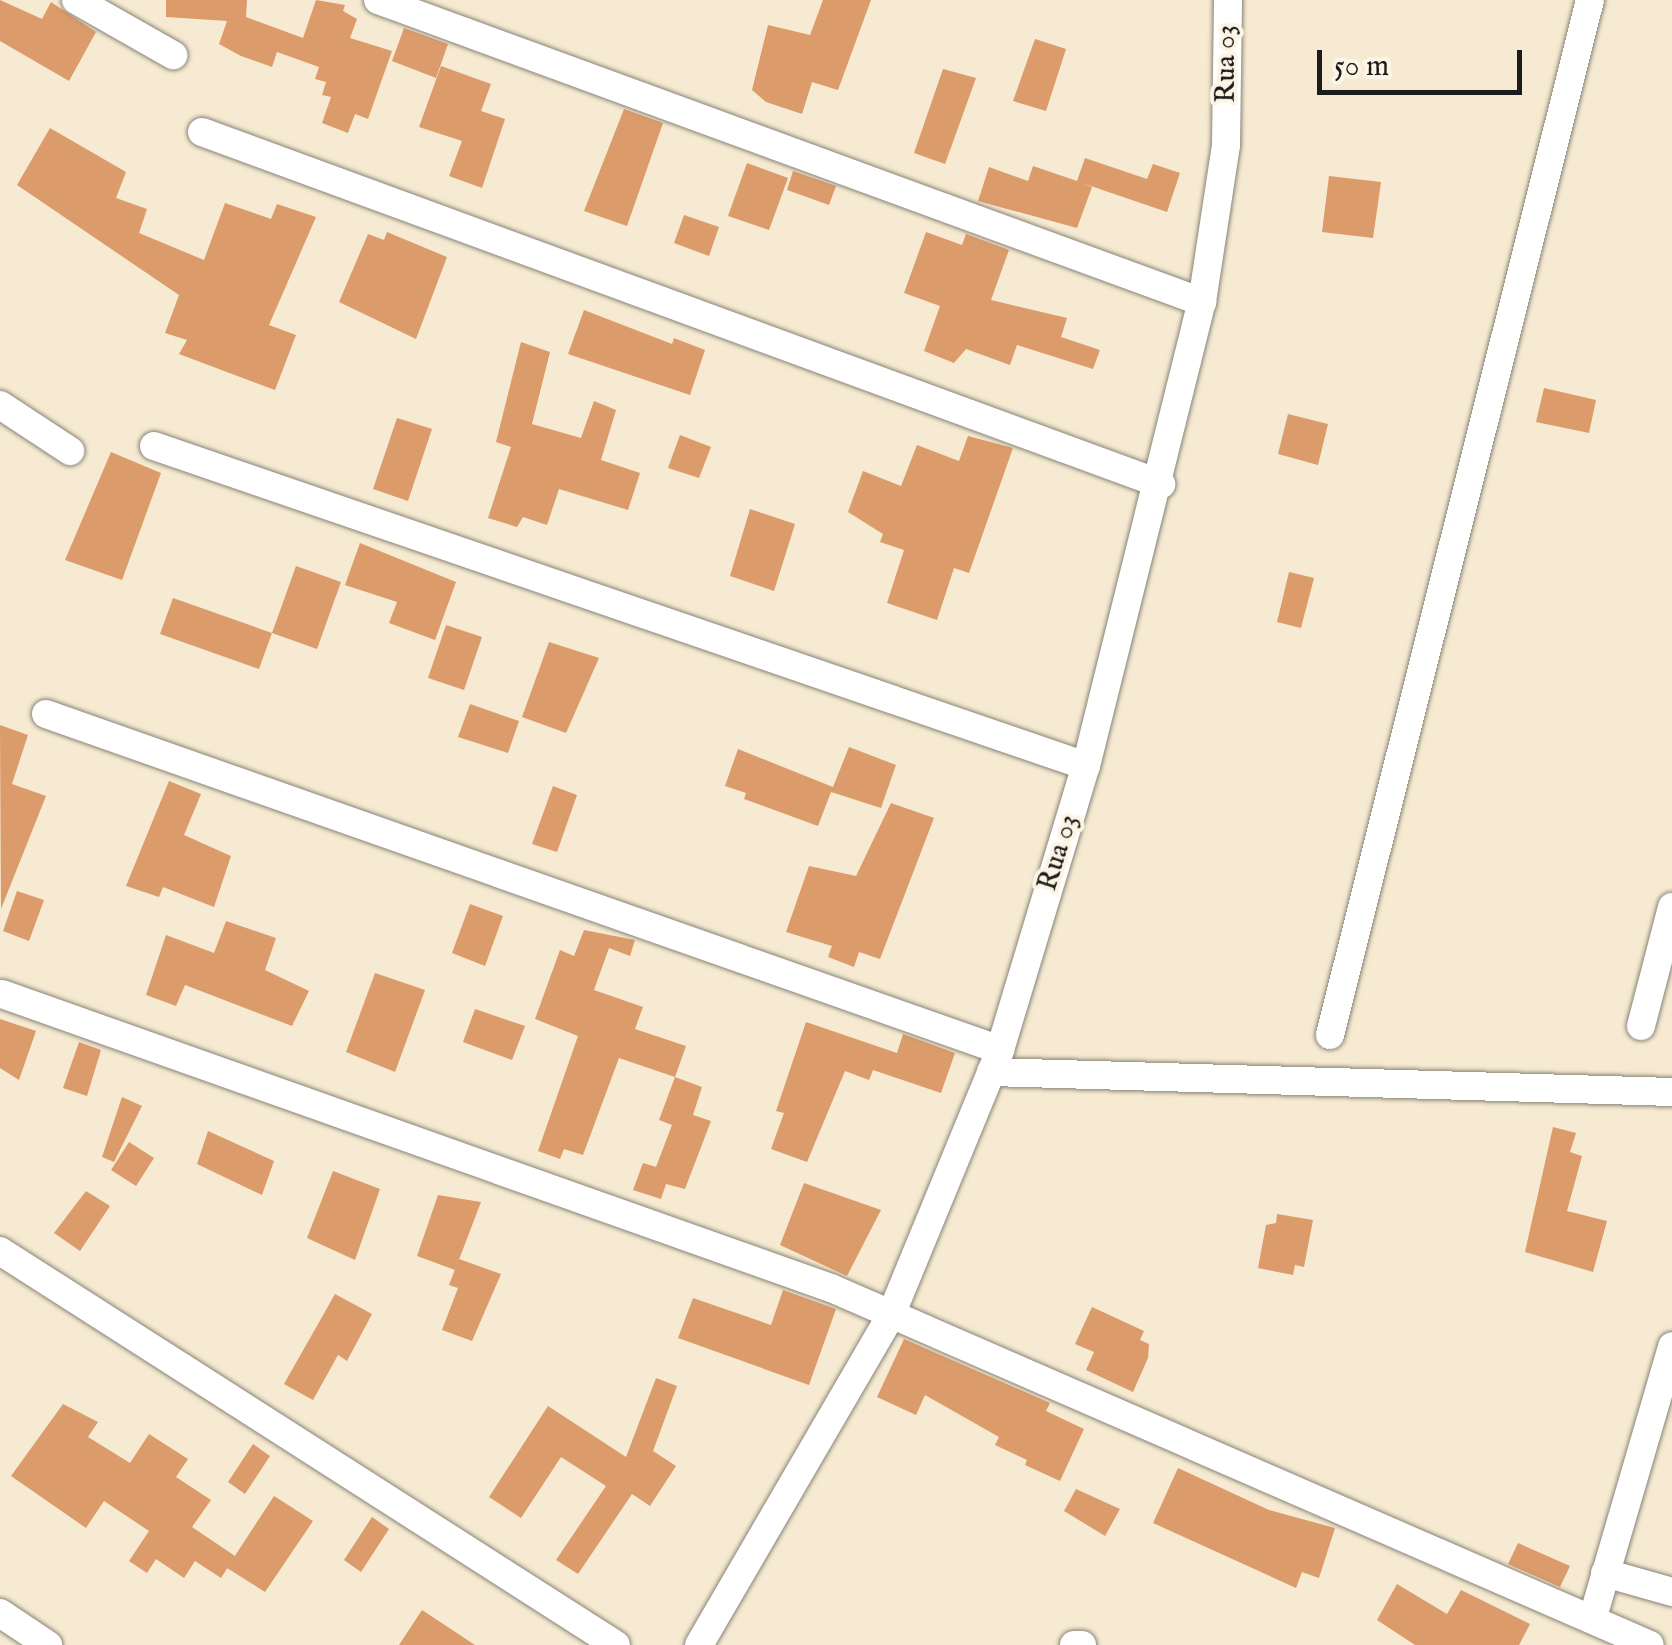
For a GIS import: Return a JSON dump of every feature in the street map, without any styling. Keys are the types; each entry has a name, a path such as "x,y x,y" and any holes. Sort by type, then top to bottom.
{"street":[{"path":"76,0 173,55"},
{"path":"378,0 1202,302"},
{"name":"Rua 03","path":"699,1645 891,1315 995,1061 1086,766 1161,484 1202,302 1226,145 1228,0"},
{"path":"1330,1035 1590,0"},
{"path":"202,132 1161,484"},
{"path":"0,405 70,452"},
{"path":"154,446 1086,766"},
{"path":"46,714 995,1061 1672,1092"},
{"path":"1641,1026 1672,908"},
{"path":"2,994 891,1315 1650,1645"},
{"path":"0,1251 616,1645"},
{"path":"1592,1617 1672,1346"},
{"path":"1606,1572 1672,1592"},
{"path":"0,1614 48,1645"}],"building":[{"path":"0,0 42,19 51,2 96,32 69,81 0,41"},
{"path":"166,0 247,0 246,17 303,38 316,0 345,5 343,11 357,19 350,38 392,51 368,119 355,114 348,133 322,123 331,97 322,95 326,82 315,79 319,67 277,52 272,67 241,56 219,44 227,21 166,17"},
{"path":"823,0 871,0 838,90 812,82 802,114 766,102 752,90 768,25 810,35"},
{"path":"404,28 448,44 436,78 392,61"},
{"path":"1035,39 1066,49 1046,111 1013,101"},
{"path":"441,66 491,84 481,111 505,119 482,188 449,176 462,141 419,127"},
{"path":"943,69 976,78 945,164 914,153"},
{"path":"624,109 663,123 627,226 584,211"},
{"path":"50,128 126,172 116,198 147,209 139,233 204,260 225,203 271,219 277,204 316,217 269,325 296,335 275,390 179,354 187,340 165,333 179,295 17,185"},
{"path":"1085,158 1147,179 1153,164 1180,173 1167,212 1082,183 1092,187 1077,228 978,201 989,167 1028,181 1033,166 1077,181"},
{"path":"747,163 788,178 769,230 728,216"},
{"path":"793,171 836,186 829,205 787,190"},
{"path":"1329,176 1381,182 1373,238 1322,232"},
{"path":"684,215 719,227 709,256 674,243"},
{"path":"387,232 447,257 416,339 339,302 368,234 384,240"},
{"path":"926,232 962,245 966,234 1009,250 991,300 1067,318 1061,337 1100,350 1093,369 1017,345 1010,365 966,349 954,363 924,351 940,306 904,293"},
{"path":"584,310 672,344 674,338 705,350 690,395 568,354"},
{"path":"521,342 550,352 532,424 581,438 594,401 616,410 601,460 640,473 628,510 559,489 547,525 523,517 517,527 488,518 511,447 496,442"},
{"path":"1544,388 1596,400 1589,433 1536,422"},
{"path":"1288,414 1328,424 1318,465 1278,454"},
{"path":"397,418 432,429 408,501 373,489"},
{"path":"680,435 711,447 699,478 668,468"},
{"path":"968,436 1013,448 969,573 954,568 937,620 887,603 904,550 880,542 883,534 848,512 863,471 901,486 917,445 959,461"},
{"path":"111,452 161,473 122,580 65,560"},
{"path":"750,509 795,524 774,591 730,576"},
{"path":"360,543 456,582 435,640 389,623 397,602 345,585"},
{"path":"296,566 341,582 317,649 272,633"},
{"path":"1289,572 1314,578 1301,628 1277,622"},
{"path":"173,598 272,633 259,669 160,634"},
{"path":"446,625 482,637 464,690 428,678"},
{"path":"549,642 599,658 566,733 522,717"},
{"path":"470,704 519,721 508,753 458,737"},
{"path":"0,725 28,735 12,784 46,796 1,909"},
{"path":"849,747 896,765 881,808 831,792 818,826 744,799 746,793 725,786 738,749 833,787"},
{"path":"169,781 201,794 184,835 231,856 214,907 163,887 159,897 126,886"},
{"path":"553,786 577,795 557,852 532,844"},
{"path":"891,803 934,818 880,959 859,952 854,967 828,957 832,946 786,932 809,866 856,876"},
{"path":"17,891 44,900 29,941 3,931"},
{"path":"470,904 503,916 485,966 452,953"},
{"path":"226,921 276,938 265,970 309,991 292,1026 185,985 176,1006 146,995 166,935 214,953"},
{"path":"584,930 635,940 630,956 609,948 594,990 643,1007 635,1029 686,1046 675,1077 619,1058 583,1155 564,1149 560,1159 538,1151 578,1036 535,1019 560,950 574,956"},
{"path":"375,973 425,990 395,1072 346,1052"},
{"path":"475,1009 525,1026 512,1060 463,1042"},
{"path":"0,1019 36,1031 19,1080 0,1068"},
{"path":"806,1022 897,1053 903,1034 955,1053 941,1093 873,1070 869,1080 845,1071 807,1162 771,1149 784,1113 776,1111"},
{"path":"79,1042 101,1050 87,1096 63,1088"},
{"path":"675,1077 702,1087 693,1115 711,1121 685,1189 666,1184 661,1199 633,1190 643,1163 656,1167 672,1125 659,1120"},
{"path":"122,1097 142,1106 114,1162 102,1157"},
{"path":"1553,1127 1576,1133 1570,1152 1582,1156 1567,1211 1607,1221 1593,1272 1525,1252"},
{"path":"208,1131 274,1161 262,1195 197,1164"},
{"path":"129,1142 154,1158 136,1186 111,1170"},
{"path":"333,1171 380,1189 355,1260 307,1238"},
{"path":"804,1183 881,1210 847,1276 780,1245"},
{"path":"86,1191 110,1206 80,1251 54,1233"},
{"path":"438,1195 481,1202 455,1270 417,1256"},
{"path":"1277,1214 1313,1220 1304,1267 1295,1265 1293,1275 1258,1268 1266,1225 1276,1223"},
{"path":"459,1259 501,1274 472,1341 442,1330 458,1288 449,1285"},
{"path":"783,1290 836,1309 809,1385 678,1338 693,1298 771,1325"},
{"path":"335,1294 372,1314 347,1361 338,1355 313,1400 284,1384"},
{"path":"1092,1307 1144,1331 1140,1340 1149,1344 1148,1358 1133,1392 1086,1370 1094,1352 1075,1344"},
{"path":"904,1339 1050,1403 1046,1411 1084,1429 1060,1481 1025,1465 1027,1460 995,1445 999,1437 925,1395 916,1415 877,1397"},
{"path":"656,1378 677,1386 653,1451 676,1466 650,1506 632,1494 578,1574 556,1560 606,1486 561,1457 521,1518 489,1497 548,1406 626,1457"},
{"path":"63,1404 98,1422 88,1437 130,1463 149,1434 188,1459 176,1477 211,1500 192,1527 235,1556 221,1578 195,1561 184,1578 156,1559 147,1573 129,1561 149,1531 104,1501 86,1528 11,1476"},
{"path":"253,1444 270,1456 245,1494 228,1482"},
{"path":"1178,1468 1269,1510 1335,1528 1319,1578 1302,1572 1296,1588 1153,1523"},
{"path":"1076,1489 1120,1509 1105,1536 1064,1511"},
{"path":"274,1496 313,1521 265,1592 227,1568"},
{"path":"372,1517 389,1529 361,1572 344,1560"},
{"path":"1518,1543 1570,1566 1560,1587 1508,1564"},
{"path":"1397,1584 1447,1614 1461,1590 1530,1624 1519,1645 1415,1645 1377,1620"},
{"path":"422,1610 475,1645 399,1645"}]}
